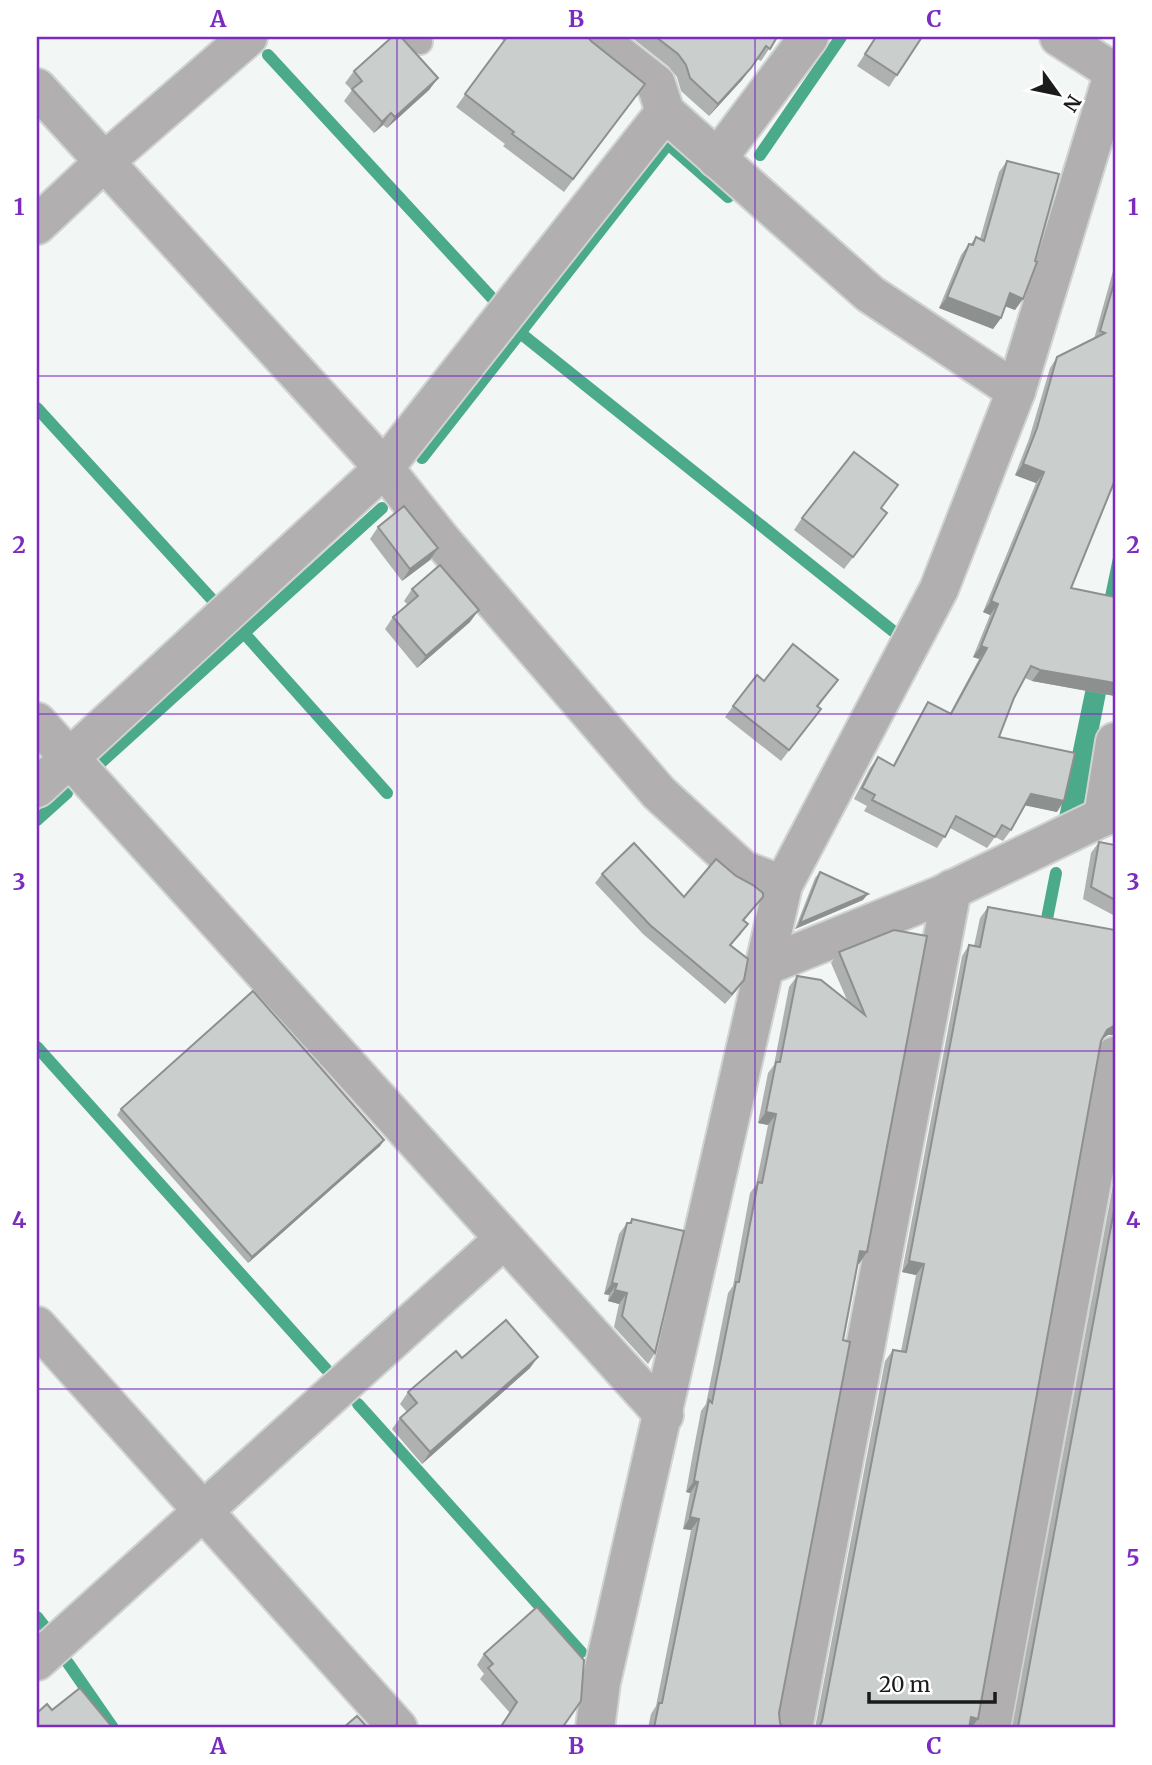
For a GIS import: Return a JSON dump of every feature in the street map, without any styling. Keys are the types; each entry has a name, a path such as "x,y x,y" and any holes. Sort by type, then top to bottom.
{"street":[{"path":"37,225 104,162 248,37"},
{"path":"596,37 656,84 665,113 870,295 1016,391"},
{"path":"717,159 808,37"},
{"path":"595,1728 601,1682 783,886 939,589 1016,391 1115,70 1059,37"},
{"path":"37,88 384,468 443,542 659,793 743,870 783,886"},
{"path":"37,789 384,468 665,113"},
{"path":"37,722 664,1415"},
{"path":"765,965 952,889 1109,814 1115,742"},
{"path":"793,1728 952,889"},
{"path":"991,1728 1115,1056"},
{"path":"37,1661 504,1239"},
{"path":"37,1326 398,1728"}],"shaded area":[{"path":"1115,548 1115,648 1082,814 1058,822"}],"building":[{"path":"392,37 401,37 438,78 395,117 391,113 382,122 352,89 362,81 354,71"},
{"path":"507,37 588,37 645,84 573,179 512,134 514,132 465,94"},
{"path":"656,37 777,37 770,49 766,46 751,68 718,104 690,78 686,65 678,54"},
{"path":"876,37 922,37 897,75 865,54"},
{"path":"1007,161 1059,174 1035,261 1037,262 1023,299 1010,293 1001,318 947,297 969,244 973,245 976,237 984,241"},
{"path":"1115,280 1115,480 1071,588 1115,597 1115,683 1040,670 1031,666 1014,698 999,737 1075,753 1064,801 1031,794 1011,830 1002,825 995,837 956,816 945,837 872,800 875,795 862,788 878,757 894,766 928,702 951,714 987,648 981,646 998,604 991,601 1044,472 1023,464 1037,428 1057,357 1105,333 1100,331"},
{"path":"854,452 898,485 881,508 887,513 853,557 802,518"},
{"path":"404,506 438,548 410,569 378,527"},
{"path":"440,565 479,610 426,656 393,617 418,596 412,589"},
{"path":"793,644 838,680 817,706 821,709 789,750 733,706 757,675 764,681"},
{"path":"1099,842 1115,845 1115,900 1091,887"},
{"path":"634,843 684,897 716,859 763,893 763,897 743,920 748,924 730,945 748,959 744,980 732,994 650,925 602,874"},
{"path":"820,872 868,894 800,923"},
{"path":"988,907 1115,930 1115,1025 1107,1030 1101,1041 978,1719 971,1717 969,1728 819,1728 893,1350 906,1352 924,1264 909,1261 969,945 980,947"},
{"path":"894,930 927,936 867,1252 860,1251 843,1340 850,1342 779,1713 783,1728 654,1728 659,1703 662,1703 699,1519 690,1517 698,1482 694,1481 701,1442 709,1400 712,1403 736,1282 739,1282 758,1182 762,1183 776,1114 766,1112 776,1062 780,1062 797,976 821,980 865,1015 839,952"},
{"path":"253,991 384,1140 252,1257 121,1109"},
{"path":"1115,1205 1115,1728 1018,1727"},
{"path":"632,1219 684,1231 655,1353 622,1316 627,1293 615,1290 617,1284 612,1283 627,1223 631,1223"},
{"path":"506,1320 538,1357 430,1452 400,1418 417,1403 408,1392 456,1351 462,1358"},
{"path":"537,1607 584,1660 581,1701 562,1728 507,1728 502,1725 517,1702 488,1668 493,1664 484,1654"},
{"path":"80,1688 113,1728 37,1728 37,1713 47,1704 52,1710"},
{"path":"357,1716 368,1728 343,1728"}],"waterway":[{"path":"760,155 841,37"},
{"path":"268,55 492,298"},
{"path":"422,458 668,144 728,197"},
{"path":"519,332 893,631"},
{"path":"37,408 218,606"},
{"path":"96,767 382,508"},
{"path":"244,633 387,793"},
{"path":"37,820 67,793"},
{"path":"1044,934 1056,873"},
{"path":"37,1047 326,1369"},
{"path":"358,1404 581,1652"},
{"path":"37,1617 44,1626"},
{"path":"68,1663 113,1728"}]}
